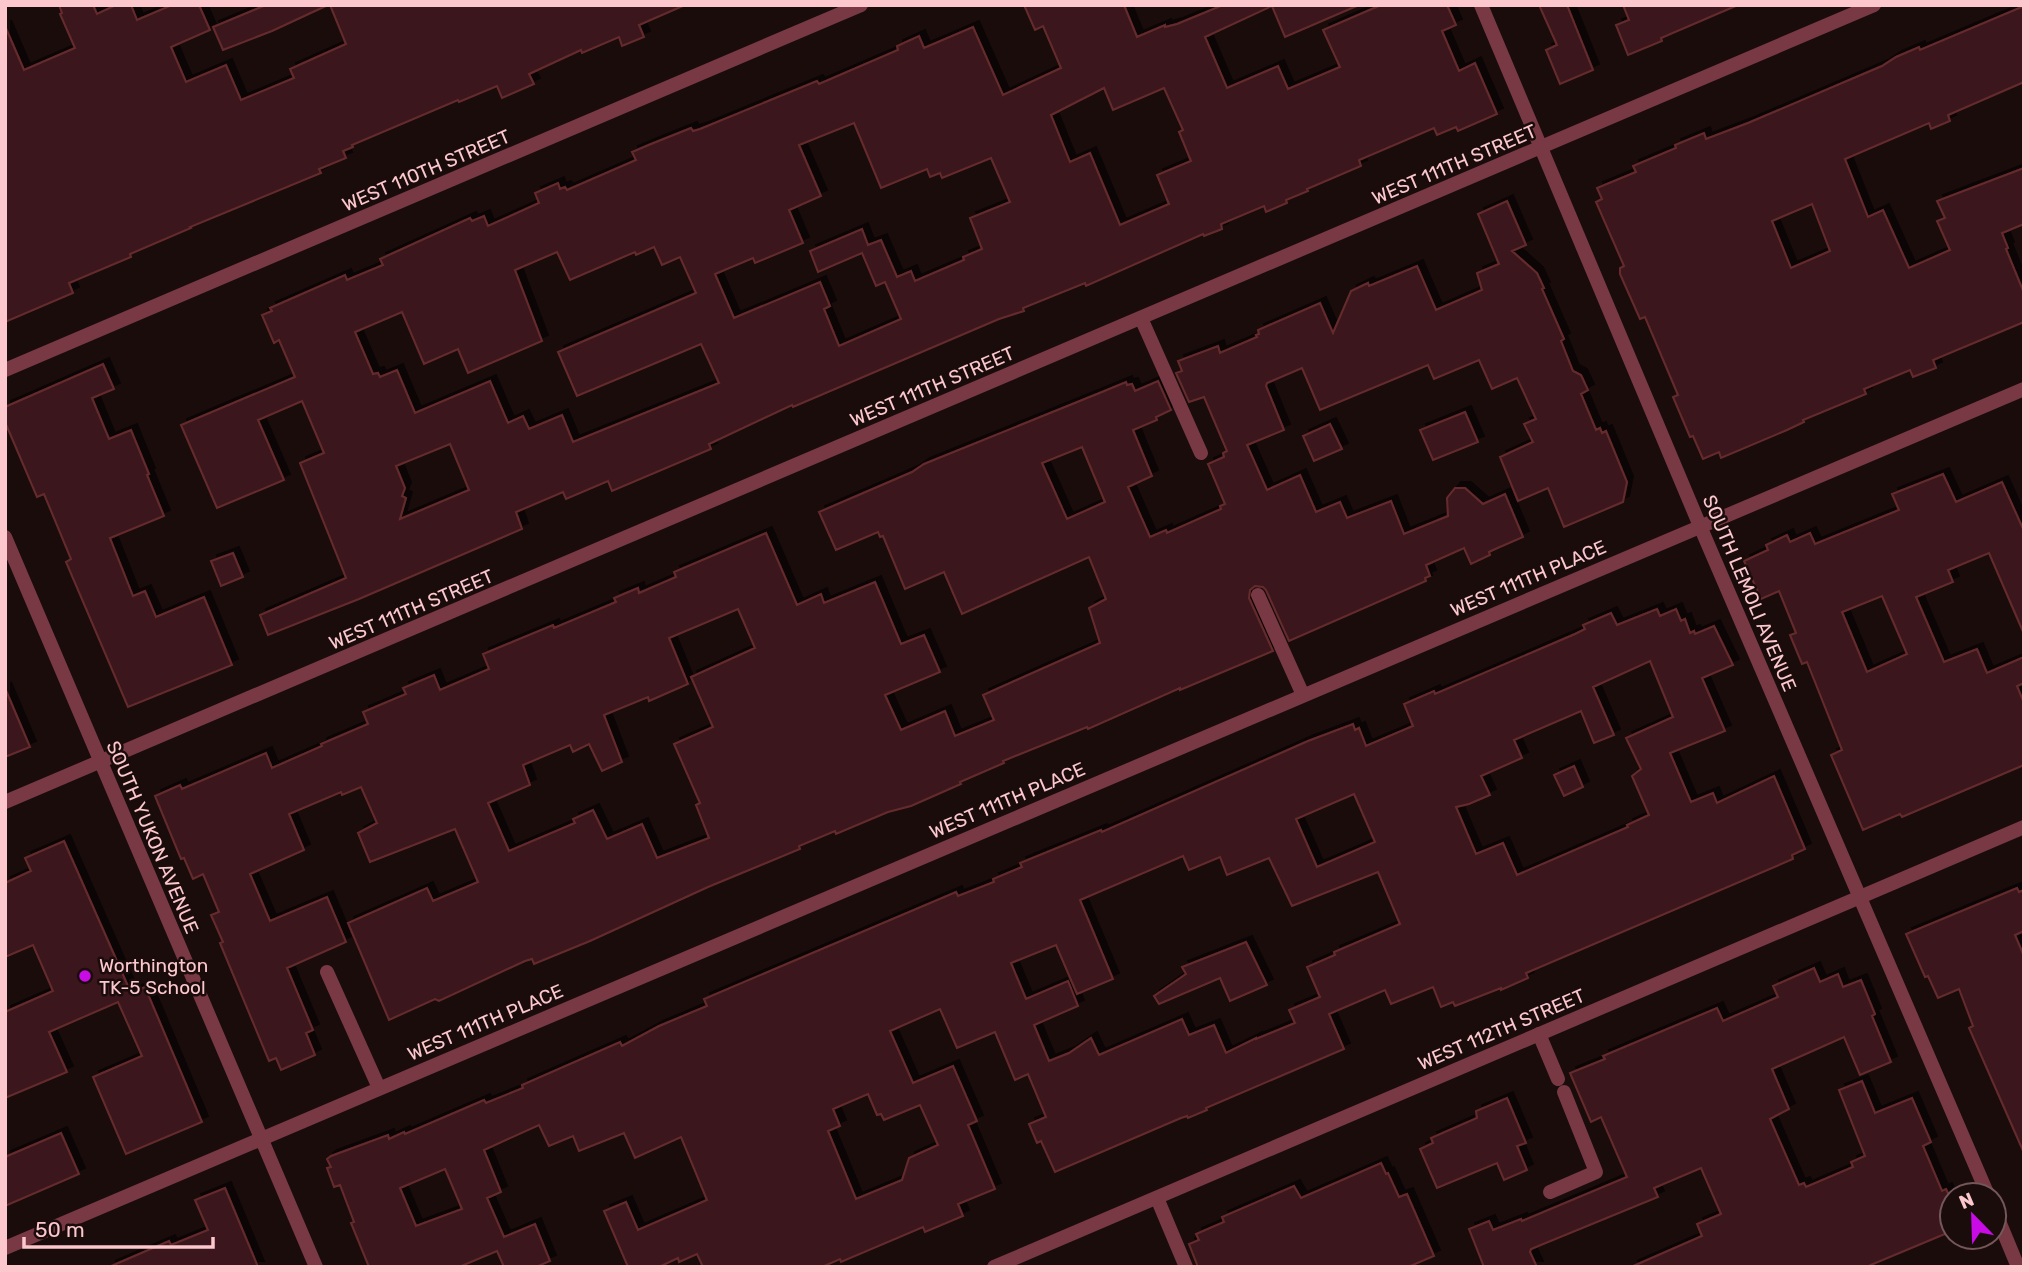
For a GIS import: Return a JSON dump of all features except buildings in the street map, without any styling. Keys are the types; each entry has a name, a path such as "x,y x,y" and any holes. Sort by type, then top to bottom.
{"street":[{"name":"WEST 110TH STREET","path":"5,370 862,5"},
{"name":"SOUTH LEMOLI AVENUE","path":"1480,5 1700,526 1982,1181"},
{"name":"WEST 111TH STREET","path":"5,802 1874,5"},
{"path":"1141,318 1202,453"},
{"name":"WEST 111TH PLACE","path":"5,1248 2024,389"},
{"name":"SOUTH YUKON AVENUE","path":"5,537 316,1267"},
{"path":"1258,595 1303,695"},
{"name":"WEST 112TH STREET","path":"994,1267 2024,827"},
{"path":"327,972 379,1088"},
{"path":"1539,1034 1597,1172 1550,1192"},
{"path":"1157,1198 1186,1267"},
{"path":"2008,1238 2022,1267"}],"place":[{"name":"Worthington TK-5 School","path":"85,976"}]}
